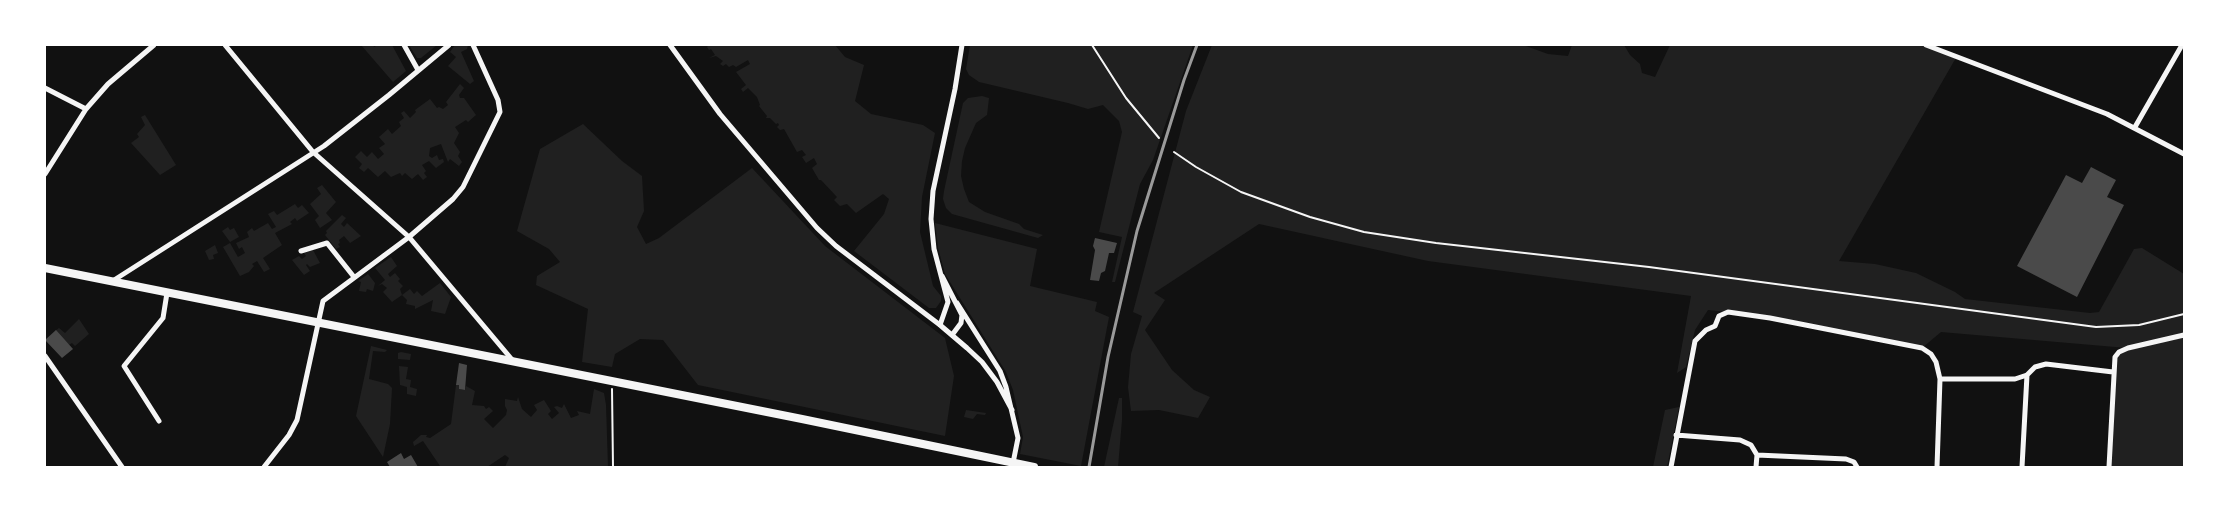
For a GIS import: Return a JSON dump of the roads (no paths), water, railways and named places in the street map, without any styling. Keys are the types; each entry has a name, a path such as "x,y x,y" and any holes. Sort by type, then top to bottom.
{"main road":[{"path":"45,268 1034,467"}],"street":[{"path":"45,174 86,109 108,84 154,45"},
{"path":"225,45 313,152 410,237 514,362"},
{"path":"404,45 418,70"},
{"path":"111,282 313,152 390,95 449,45"},
{"path":"264,467 289,435 297,420 323,300 410,237 453,199 463,187 500,112 498,100 473,45"},
{"path":"670,45 720,114 817,228 842,252 940,325 982,362 1012,410"},
{"path":"940,325 948,302 934,249 931,219 933,191 962,45"},
{"path":"1926,45 2079,102 2135,127 2184,154"},
{"path":"2135,127 2182,45"},
{"path":"45,88 86,109"},
{"path":"301,251 327,243 354,278"},
{"path":"940,271 962,315 961,323 952,335"},
{"path":"159,421 124,366 163,318 167,293"},
{"path":"957,304 1000,371 1018,438 1013,463"},
{"path":"1671,467 1695,341 1706,330 1715,326 1719,316 1728,312 1739,312 1922,348 1931,354 1936,362 1940,379 1937,467"},
{"path":"2109,467 2115,357 2119,352 2184,335"},
{"path":"45,356 122,467"},
{"path":"1940,379 2015,379 2027,375 2034,367 2046,364 2113,372"},
{"path":"2022,467 2027,375"},
{"path":"1676,435 1740,440 1751,445 1757,455 1756,467"},
{"path":"1757,455 1846,460 1854,462 1857,467"}],"railway":[{"path":"1089,467 1108,357 1137,231 1184,80 1197,45"}]}
